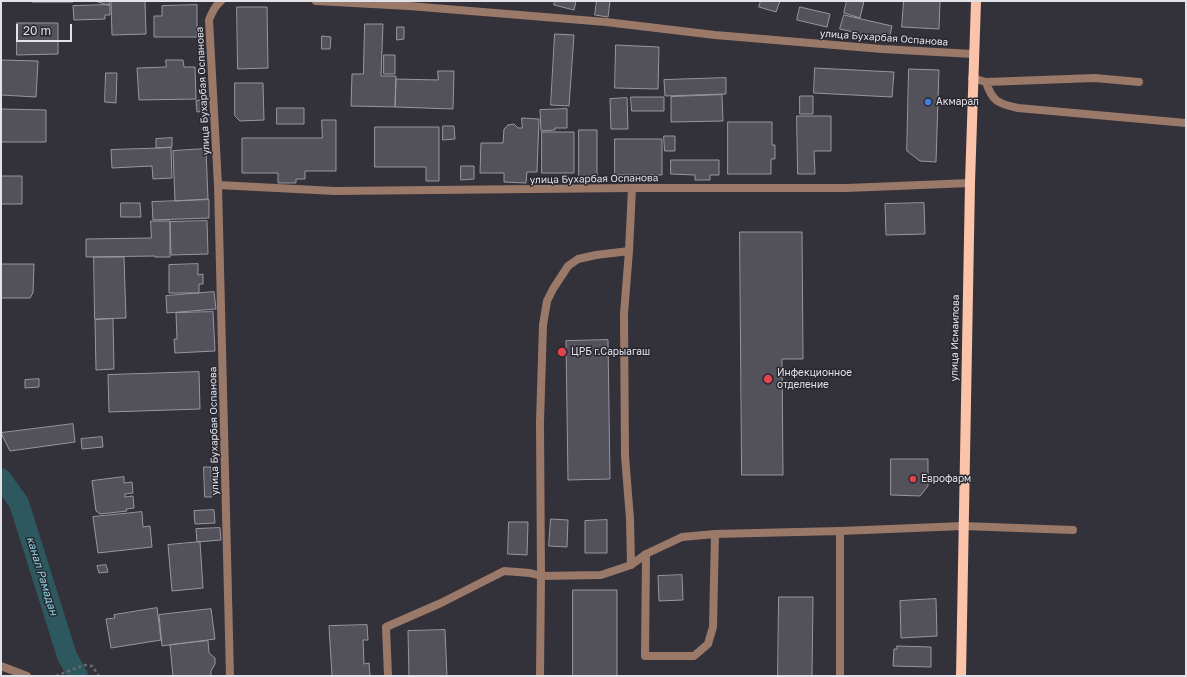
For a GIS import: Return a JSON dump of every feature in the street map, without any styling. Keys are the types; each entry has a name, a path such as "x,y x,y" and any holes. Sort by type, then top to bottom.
{"main road":[{"name":"улица Исмаилова","path":"961,676 972,78 976,1"}],"street":[{"name":"улица Бухарбая Оспанова","path":"316,1 409,6 606,22 715,35 875,48 973,54"},
{"name":"улица Бухарбая Оспанова","path":"219,2 212,12 209,20 218,185 230,676"},
{"path":"972,78 986,82 1096,78 1139,82"},
{"path":"986,82 989,92 994,100 1004,105 1018,108 1186,123"},
{"name":"улица Бухарбая Оспанова","path":"218,185 336,191 632,188 847,188 970,183"},
{"path":"631,565 630,519 625,456 624,314 630,251 632,188"},
{"path":"540,676 540,422 543,325 547,302 553,289 568,266 578,259 596,255 630,251"},
{"path":"388,676 386,627 441,603 504,571 530,573 541,576 601,575 631,565 646,554 682,537 715,534 963,526 1073,530"},
{"path":"840,531 840,676"},
{"path":"646,554 645,656 694,656 708,644 713,627 715,534"},
{"path":"1,666 27,676"}],"path":[{"path":"56,676 84,665 92,666 99,676"}],"building":[{"path":"73,1 73,2 32,2"},
{"path":"95,1 110,1 109,5"},
{"path":"145,1 146,34 112,35 111,2"},
{"path":"555,1 576,1 574,10 554,5"},
{"path":"597,1 610,1 608,17 595,15"},
{"path":"761,1 780,1 776,12 759,7"},
{"path":"847,1 864,1 860,18 844,13"},
{"path":"904,1 940,1 939,29 902,27"},
{"path":"110,5 110,15 105,15 105,19 74,20 73,6"},
{"path":"197,5 197,37 154,37 154,16 162,16 162,6"},
{"path":"237,7 267,7 268,68 238,69"},
{"path":"800,7 830,14 827,27 797,20"},
{"path":"844,15 892,26 889,40 840,29"},
{"path":"17,23 58,23 58,54 17,55"},
{"path":"365,24 383,24 381,76 396,76 395,107 351,106 352,74 363,74"},
{"path":"397,27 404,27 404,39 397,40"},
{"path":"555,34 574,35 569,106 551,105"},
{"path":"322,36 331,37 330,49 322,49"},
{"path":"616,45 659,47 658,89 615,88"},
{"path":"384,55 395,55 395,74 384,74"},
{"path":"1,60 38,61 36,97 1,95"},
{"path":"166,60 183,60 184,67 195,67 196,99 139,100 137,68 166,67"},
{"path":"815,68 894,72 892,97 814,93"},
{"path":"909,69 939,70 936,162 920,161 907,151"},
{"path":"438,71 454,71 453,109 395,107 396,79 438,80"},
{"path":"106,73 117,73 116,103 105,102"},
{"path":"726,78 726,94 665,96 664,80"},
{"path":"235,83 263,83 264,120 240,121 235,116"},
{"path":"722,95 723,121 671,122 671,97"},
{"path":"800,96 813,96 813,114 800,114"},
{"path":"631,97 664,97 664,111 632,111"},
{"path":"627,98 628,129 611,129 610,99"},
{"path":"204,100 205,111 197,112 196,101"},
{"path":"277,108 304,108 304,124 277,124"},
{"path":"1,109 46,110 46,142 1,142"},
{"path":"567,109 567,128 555,128 555,130 541,131 540,110"},
{"path":"797,116 831,116 831,151 814,151 815,174 798,174"},
{"path":"522,118 539,119 537,172 527,172 526,183 504,182 504,173 480,173 481,143 503,143 504,129 508,125 514,124 518,128 522,128"},
{"path":"322,120 336,120 336,171 305,171 305,179 296,179 296,183 278,183 278,173 242,173 242,138 322,138"},
{"path":"728,122 772,122 772,145 775,145 775,159 771,159 771,174 728,174"},
{"path":"443,126 454,126 455,139 443,140"},
{"path":"375,127 439,127 439,181 426,181 426,167 375,167"},
{"path":"579,130 597,130 597,182 579,182"},
{"path":"542,132 574,132 574,173 542,173"},
{"path":"664,136 675,136 675,151 665,151"},
{"path":"172,138 172,147 156,148 156,139"},
{"path":"615,139 662,139 662,175 615,175"},
{"path":"171,148 172,178 153,179 152,166 112,168 111,150"},
{"path":"206,149 208,199 175,201 173,151"},
{"path":"671,160 719,160 719,175 710,175 710,180 695,180 695,175 671,174"},
{"path":"461,166 474,166 474,179 461,180"},
{"path":"1,176 22,176 22,204 1,204"},
{"path":"209,200 209,218 153,220 152,202"},
{"path":"121,203 140,203 141,217 121,217"},
{"path":"924,203 925,234 886,235 885,204"},
{"path":"151,221 170,221 170,257 86,257 86,239 151,238"},
{"path":"207,221 208,254 171,255 170,222"},
{"name":"Инфекционное отделение","path":"740,232 802,232 803,359 782,359 783,475 742,475"},
{"path":"94,257 124,257 126,318 95,319"},
{"path":"1,264 34,264 33,293 30,298 1,298"},
{"path":"198,264 198,275 203,274 203,284 199,284 199,293 169,293 169,265"},
{"path":"214,292 216,309 167,313 166,296"},
{"path":"213,312 215,351 175,353 174,339 177,339 176,313"},
{"path":"113,319 114,369 96,370 95,320"},
{"path":"608,340 610,479 568,480 566,341"},
{"path":"199,372 200,409 109,412 108,375"},
{"path":"39,379 39,387 25,388 25,380"},
{"path":"73,424 75,442 10,451 1,433"},
{"path":"102,437 103,447 82,449 81,439"},
{"path":"891,459 928,459 928,486 920,496 891,495"},
{"path":"204,467 211,467 212,497 205,497"},
{"path":"124,477 124,483 132,482 133,493 125,494 125,497 133,496 134,508 126,509 127,511 100,514 96,511 92,481"},
{"path":"214,510 215,523 195,524 194,511"},
{"path":"142,512 143,527 150,526 152,547 98,553 93,517"},
{"path":"551,519 568,520 567,547 549,546"},
{"path":"607,520 607,553 585,553 585,521"},
{"path":"509,522 528,522 527,555 508,554"},
{"path":"220,528 221,540 197,542 196,529"},
{"path":"200,542 203,588 172,591 168,545"},
{"path":"106,565 108,572 99,573 97,566"},
{"path":"682,575 683,600 659,601 658,576"},
{"path":"573,590 617,590 617,676 573,676"},
{"path":"779,597 813,597 812,676 778,676"},
{"path":"936,599 937,636 901,638 900,601"},
{"path":"157,608 161,640 111,648 106,619 115,618 114,615"},
{"path":"211,609 215,639 162,646 159,615"},
{"path":"367,625 368,640 363,640 364,664 369,663 370,676 332,676 329,626"},
{"path":"445,630 447,676 409,676 408,631"},
{"path":"208,641 209,653 215,658 215,664 211,671 211,676 173,676 170,645"},
{"path":"897,646 931,647 931,667 893,666 894,649 897,649"}],"waterway":[{"name":"канал Рамадан","path":"1,478 19,503 67,656 78,676"}],"place":[{"name":"Акмарал","path":"928,102"},
{"name":"ЦРБ г.Сарыагаш","path":"562,352"},
{"name":"Инфекционное отделение","path":"768,379"},
{"name":"Еврофарм","path":"913,479"}]}
